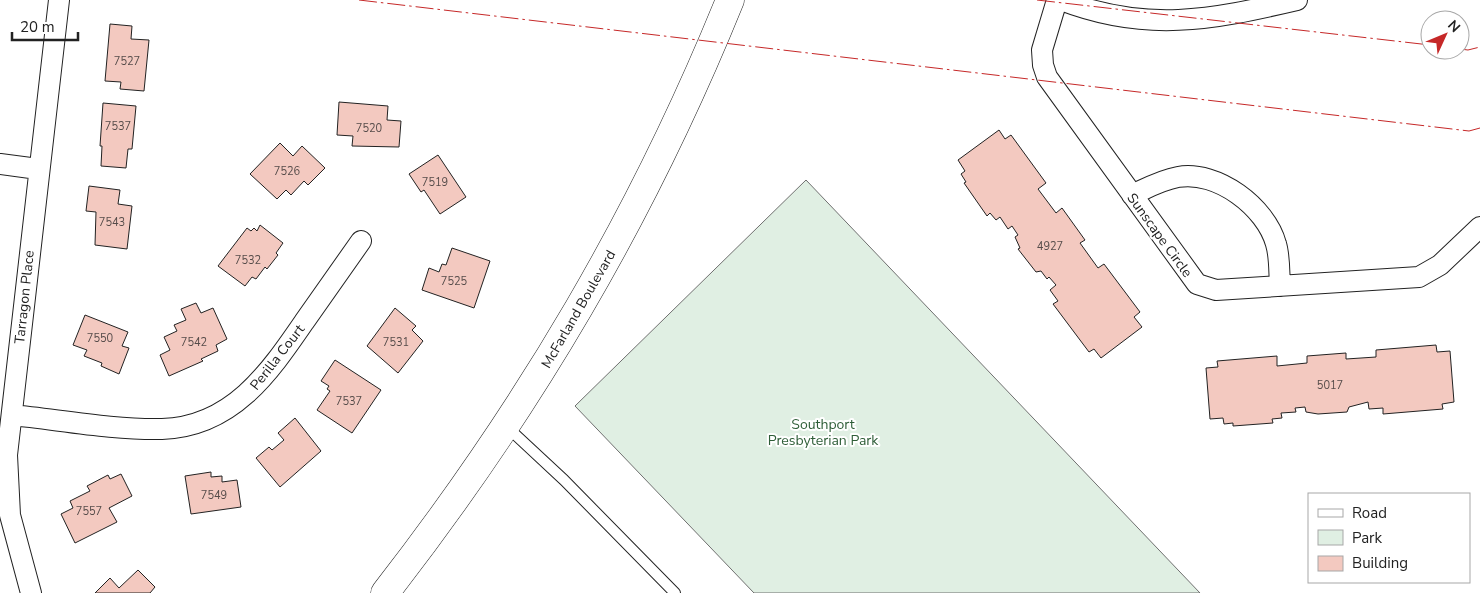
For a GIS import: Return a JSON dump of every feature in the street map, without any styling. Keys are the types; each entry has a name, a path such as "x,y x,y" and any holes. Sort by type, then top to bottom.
{"street":[{"name":"Tarragon Place","path":"31,593 14,536 7,487 7,455 38,168 59,0"},
{"name":"McFarland Boulevard","path":"386,593 462,492 507,427 590,292 640,199 696,80 730,0"},
{"name":"Sunscape Circle","path":"1296,0 1212,19 1166,21 1127,18 1083,8 1059,0 1042,50 1042,65 1047,77 1197,284 1216,290 1419,277 1440,265 1480,227"},
{"path":"0,164 38,168"},
{"path":"1132,196 1158,182 1180,176 1203,179 1226,186 1246,199 1262,216 1276,243 1280,286"},
{"name":"Perilla Court","path":"12,415 142,429 183,426 212,416 239,401 263,380 361,241"}],"lane":[{"path":"507,427 564,480 676,593"}],"green space":[{"name":"Southport Presbyterian Park","path":"806,180 1200,593 754,593 575,406"}],"building":[{"path":"110,24 132,26 131,39 149,40 144,91 120,89 121,82 105,81"},
{"path":"339,102 388,106 387,120 401,121 399,147 352,146 353,136 337,135"},
{"path":"103,103 136,106 132,149 128,149 126,168 101,166 102,146 100,146"},
{"path":"999,130 1005,139 1011,135 1046,183 1038,189 1056,213 1062,208 1085,240 1080,243 1098,268 1104,264 1140,312 1134,317 1142,327 1101,358 1094,349 1089,352 1053,304 1058,301 1050,290 1056,285 1049,277 1047,279 1041,271 1036,272 1018,249 1020,248 1015,237 1018,235 1012,226 1008,229 1000,217 996,220 990,213 987,216 964,183 966,182 961,174 965,171 958,160"},
{"path":"280,143 293,156 302,146 325,168 308,185 304,181 291,195 286,190 277,199 250,174"},
{"path":"438,155 466,197 440,214 424,190 421,192 409,174"},
{"path":"89,186 120,190 118,204 132,206 127,249 95,245 96,212 86,211"},
{"path":"260,225 283,243 276,253 278,255 267,269 265,267 256,279 252,277 245,286 218,266 247,228 251,231 254,228 257,231"},
{"path":"452,248 490,261 474,308 422,290 429,268 439,272 442,264 446,265"},
{"path":"196,303 201,313 213,308 227,339 216,345 218,351 201,359 203,361 169,376 160,355 170,350 164,337 177,331 174,325 186,320 181,309"},
{"path":"395,308 416,326 412,330 423,341 398,373 367,346"},
{"path":"85,315 128,332 122,346 129,348 119,374 101,366 102,363 84,356 87,350 73,345"},
{"path":"1436,345 1437,352 1450,351 1454,402 1442,404 1443,409 1383,414 1383,408 1369,409 1368,402 1349,407 1347,412 1318,414 1306,412 1305,407 1295,408 1296,412 1281,413 1282,418 1272,419 1273,423 1233,426 1233,423 1224,424 1223,418 1210,419 1206,368 1218,367 1217,361 1277,356 1277,366 1307,363 1307,356 1346,353 1346,359 1376,357 1376,350"},
{"path":"335,360 381,390 352,433 317,410 330,391 327,389 329,386 321,381"},
{"path":"295,418 321,451 280,487 256,458 269,447 272,450 284,440 278,433"},
{"path":"211,472 211,477 222,476 222,482 237,480 241,507 191,514 185,476"},
{"path":"121,474 132,496 109,508 117,522 75,543 61,514 73,508 70,501 90,491 87,486 108,475 110,479"},
{"path":"138,570 155,587 150,593 95,593 110,578 119,588"}],"power":[{"path":"359,0 1469,131 1480,128"},
{"path":"1037,0 1420,44"},
{"path":"1470,50 1480,47"}]}
